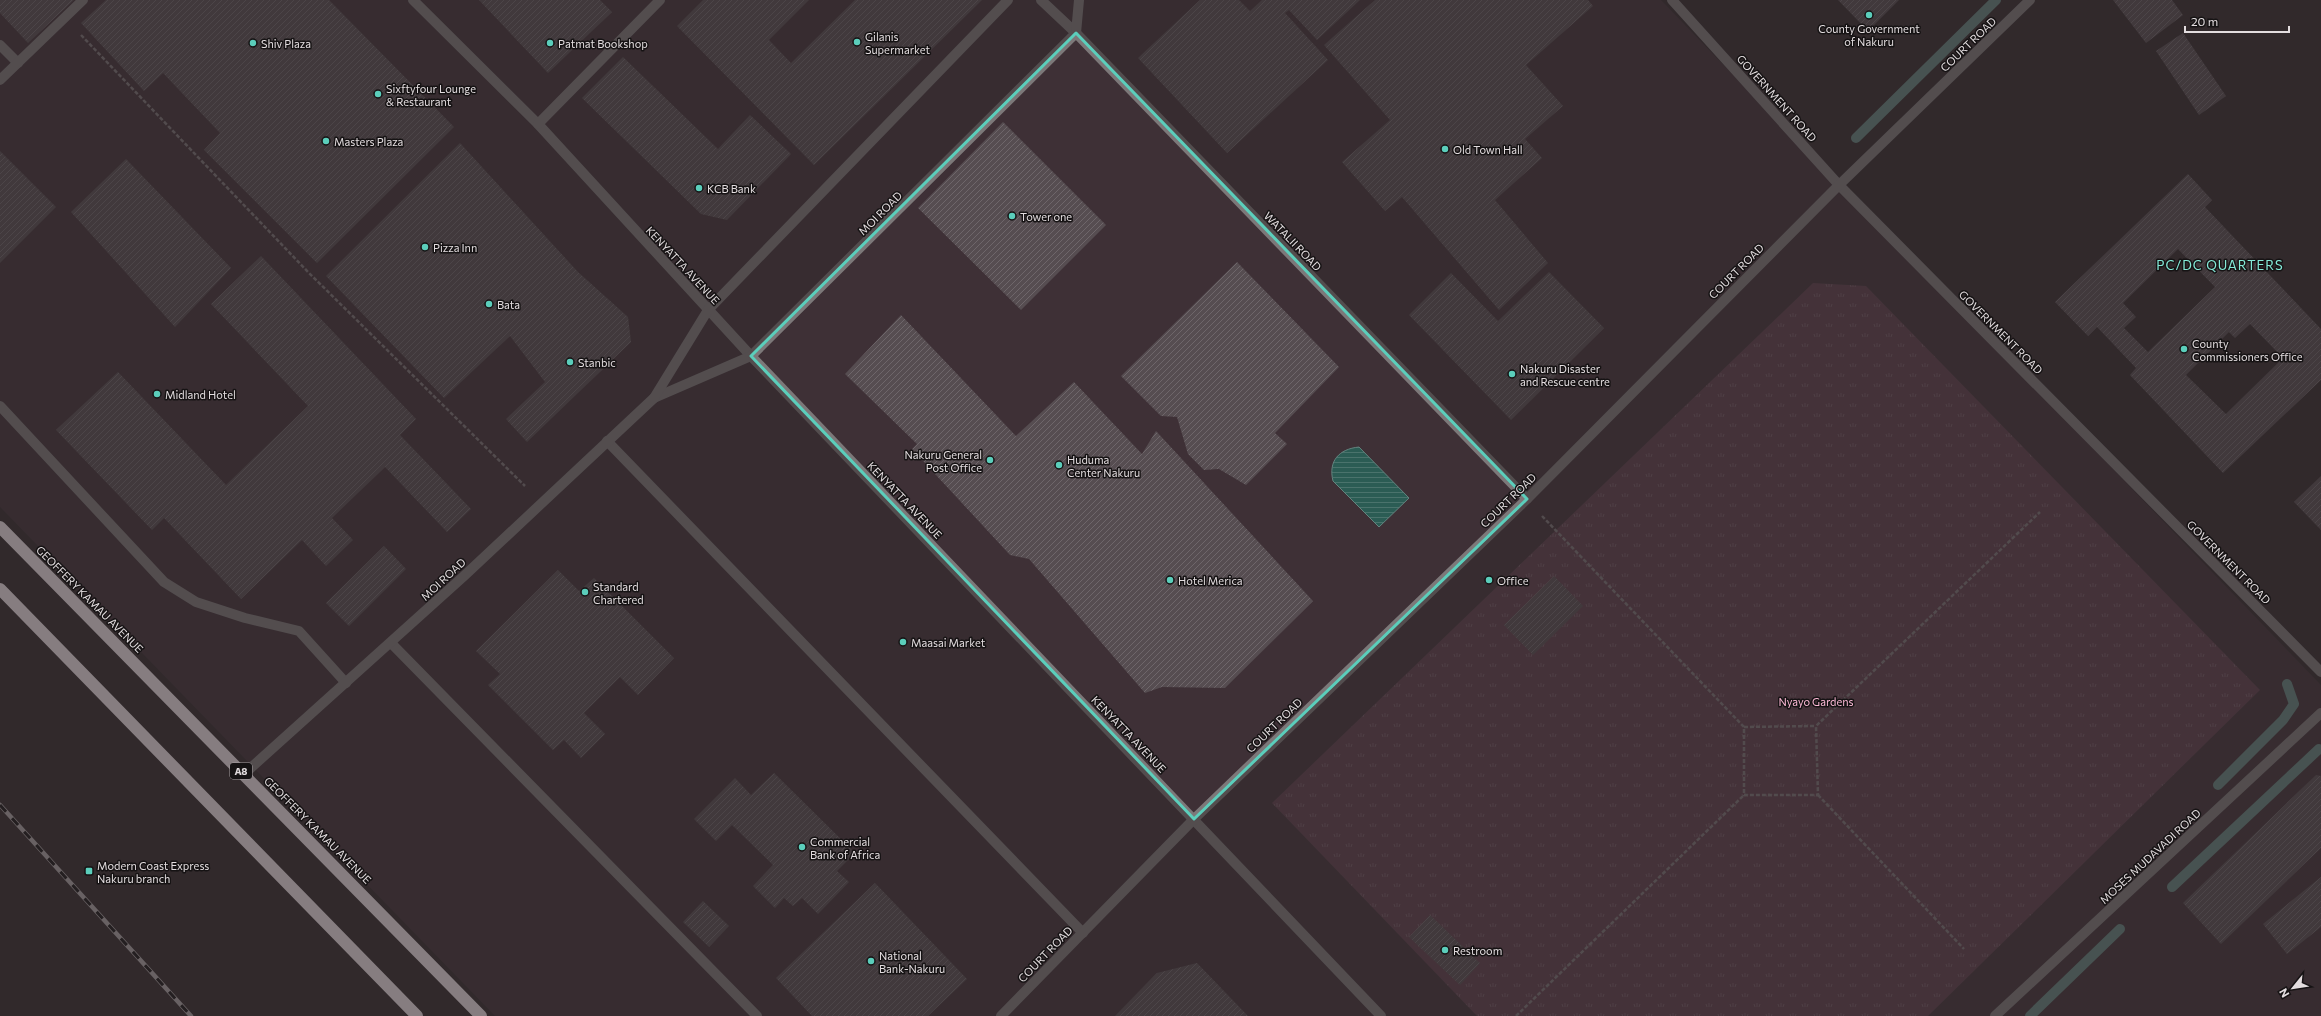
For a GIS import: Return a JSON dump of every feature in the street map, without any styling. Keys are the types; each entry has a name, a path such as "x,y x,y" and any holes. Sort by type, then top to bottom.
{"highway":[{"name":"GEOFFERY KAMAU AVENUE","path":"0,526 481,1016"},
{"path":"0,589 417,1016"}],"street":[{"path":"0,80 83,0"},
{"name":"KENYATTA AVENUE","path":"413,0 538,124 751,356 1381,1016"},
{"path":"538,124 660,0"},
{"name":"MOI ROAD","path":"244,774 391,643 654,398 708,310 1008,0"},
{"name":"WATALII ROAD","path":"1041,0 1076,33 1527,499"},
{"path":"1076,33 1079,0"},
{"name":"GOVERNMENT ROAD","path":"1672,0 1839,185 2321,672"},
{"name":"COURT ROAD","path":"1001,1016 1194,819 1527,499 1839,185 2030,0"},
{"name":"MOI ROAD","path":"654,398 751,356 1076,33"},
{"path":"0,45 18,63"},
{"path":"0,406 164,582 196,602 246,618 299,630 346,683"},
{"path":"607,441 1082,933"},
{"path":"391,643 757,1016"},
{"name":"MOSES MUDAVADI ROAD","path":"1995,1016 2321,713"}],"path":[{"path":"65,17 298,260 541,503"},
{"path":"1527,499 1562,539 1744,727 1744,795"},
{"path":"1744,727 1816,726 2040,512"},
{"path":"1816,726 1818,795 1964,949"},
{"path":"1516,1016 1744,795 1818,795"}],"highlighted area":[{"path":"1076,33 1527,499 1194,819 751,356"}],"shaded area":[{"path":"0,0 1661,0 2321,685 2321,1016 495,1016 0,507"},
{"path":"1359,447 1409,498 1379,527 1333,481 1332,468 1337,457 1346,450"}],"green space":[{"name":"Nyayo Gardens","path":"1813,283 1866,286 2260,690 1928,1016 1477,1016 1272,803"}],"building":[{"path":"0,0 74,0 28,43 0,13"},
{"name":"Masters Plaza","path":"106,0 329,0 454,127 317,263 204,150 220,133 163,73 144,91 81,23"},
{"name":"Patmat Bookshop","path":"479,0 600,0 612,12 548,73"},
{"path":"703,0 809,0 769,40 791,63 855,0 982,0 814,165 677,26"},
{"path":"1200,0 1239,0 1250,11 1262,0 1360,0 1317,40 1289,10 1285,13 1328,60 1227,153 1138,58"},
{"name":"Old Town Hall","path":"1375,0 1588,0 1593,6 1526,65 1563,106 1525,139 1542,158 1495,200 1548,263 1499,310 1402,197 1385,211 1342,162 1390,120 1324,45"},
{"name":"County Government of Nakuru","path":"1838,0 1899,0 1868,31"},
{"path":"2113,0 2172,0 2183,15 2146,43"},
{"path":"2183,33 2226,96 2199,115 2156,51"},
{"path":"623,57 718,149 750,115 791,154 727,220 701,214 582,98"},
{"name":"Tower one","path":"1003,122 1106,225 1021,310 918,208"},
{"path":"460,143 578,272 628,317 631,342 527,442 506,419 545,382 510,336 444,398 326,276"},
{"path":"0,151 56,207 0,263"},
{"path":"126,159 231,268 175,327 71,212"},
{"path":"2188,174 2212,200 2205,207 2321,329 2321,380 2223,473 2130,375 2136,368 2097,327 2088,336 2055,302","holes":["2178,249 2215,287 2148,352 2124,328 2136,317 2123,303","2250,324 2283,358 2226,414 2186,375 2229,332 2235,338"]},
{"path":"261,256 416,419 400,435 471,509 447,532 385,467 332,518 353,540 326,566 302,540 241,599 164,518 152,530 56,430 118,372 226,485 308,406 211,304"},
{"path":"1237,262 1339,367 1275,433 1287,444 1246,485 1219,469 1204,470 1188,454 1177,417 1161,416 1121,376"},
{"name":"Nakuru Disaster and Rescue centre","path":"1549,272 1604,328 1511,420 1409,315 1451,273 1498,321"},
{"path":"901,315 1016,436 1074,382 1142,454 1156,431 1313,601 1225,688 1162,687 1145,693 1029,559 1010,555 912,449 917,444 845,374"},
{"path":"2321,476 2321,530 2294,502"},
{"path":"384,546 406,569 349,626 326,603"},
{"path":"558,570 579,591 594,578 674,658 638,695 620,677 584,713 605,734 581,758 564,740 553,750 488,685 500,674 476,651"},
{"path":"1554,576 1583,606 1533,655 1504,625"},
{"name":"Commercial Bank of Africa","path":"774,773 855,853 837,871 849,882 818,914 802,898 793,906 784,898 775,908 753,886 773,865 732,825 716,841 694,819 735,778 751,795"},
{"path":"2316,775 2321,776 2321,848 2221,944 2183,903"},
{"path":"2321,877 2321,927 2287,954 2263,924"},
{"name":"National Bank-Nakuru","path":"875,883 967,979 928,1016 812,1016 776,978"},
{"path":"703,901 729,926 709,947 683,922"},
{"name":"Restroom","path":"1430,915 1480,963 1460,985 1409,937"},
{"path":"1197,963 1248,1016 1115,1016 1157,973"}],"waterway":[{"path":"1856,138 1996,0"},
{"path":"2218,785 2283,720 2294,704 2287,684"},
{"path":"2172,887 2319,749"},
{"path":"2030,1016 2120,929"}],"railway":[{"path":"0,805 191,1016"}],"place":[{"name":"County Government of Nakuru","path":"1869,15"},
{"name":"Gilanis Supermarket","path":"857,42"},
{"name":"Shiv Plaza","path":"253,43"},
{"name":"Patmat Bookshop","path":"550,43"},
{"name":"Sixftyfour Lounge & Restaurant","path":"378,94"},
{"name":"Masters Plaza","path":"326,141"},
{"name":"Old Town Hall","path":"1445,149"},
{"name":"KCB Bank","path":"699,188"},
{"name":"Tower one","path":"1012,216"},
{"name":"Pizza Inn","path":"425,247"},
{"name":"Bata","path":"489,304"},
{"name":"County Commissioners Office","path":"2184,349"},
{"name":"Stanbic","path":"570,362"},
{"name":"Nakuru Disaster and Rescue centre","path":"1512,374"},
{"name":"Midland Hotel","path":"157,394"},
{"name":"Nakuru General Post Office","path":"990,460"},
{"name":"Huduma Center Nakuru","path":"1059,465"},
{"name":"Hotel Merica","path":"1170,580"},
{"name":"Office","path":"1489,580"},
{"name":"Standard Chartered","path":"585,592"},
{"name":"Maasai Market","path":"903,642"},
{"name":"Commercial Bank of Africa","path":"802,847"},
{"name":"Modern Coast Express Nakuru branch","path":"89,871"},
{"name":"Restroom","path":"1445,950"},
{"name":"National Bank-Nakuru","path":"871,961"}],"district":[{"name":"PC/DC QUARTERS","path":"2220,265"}]}
